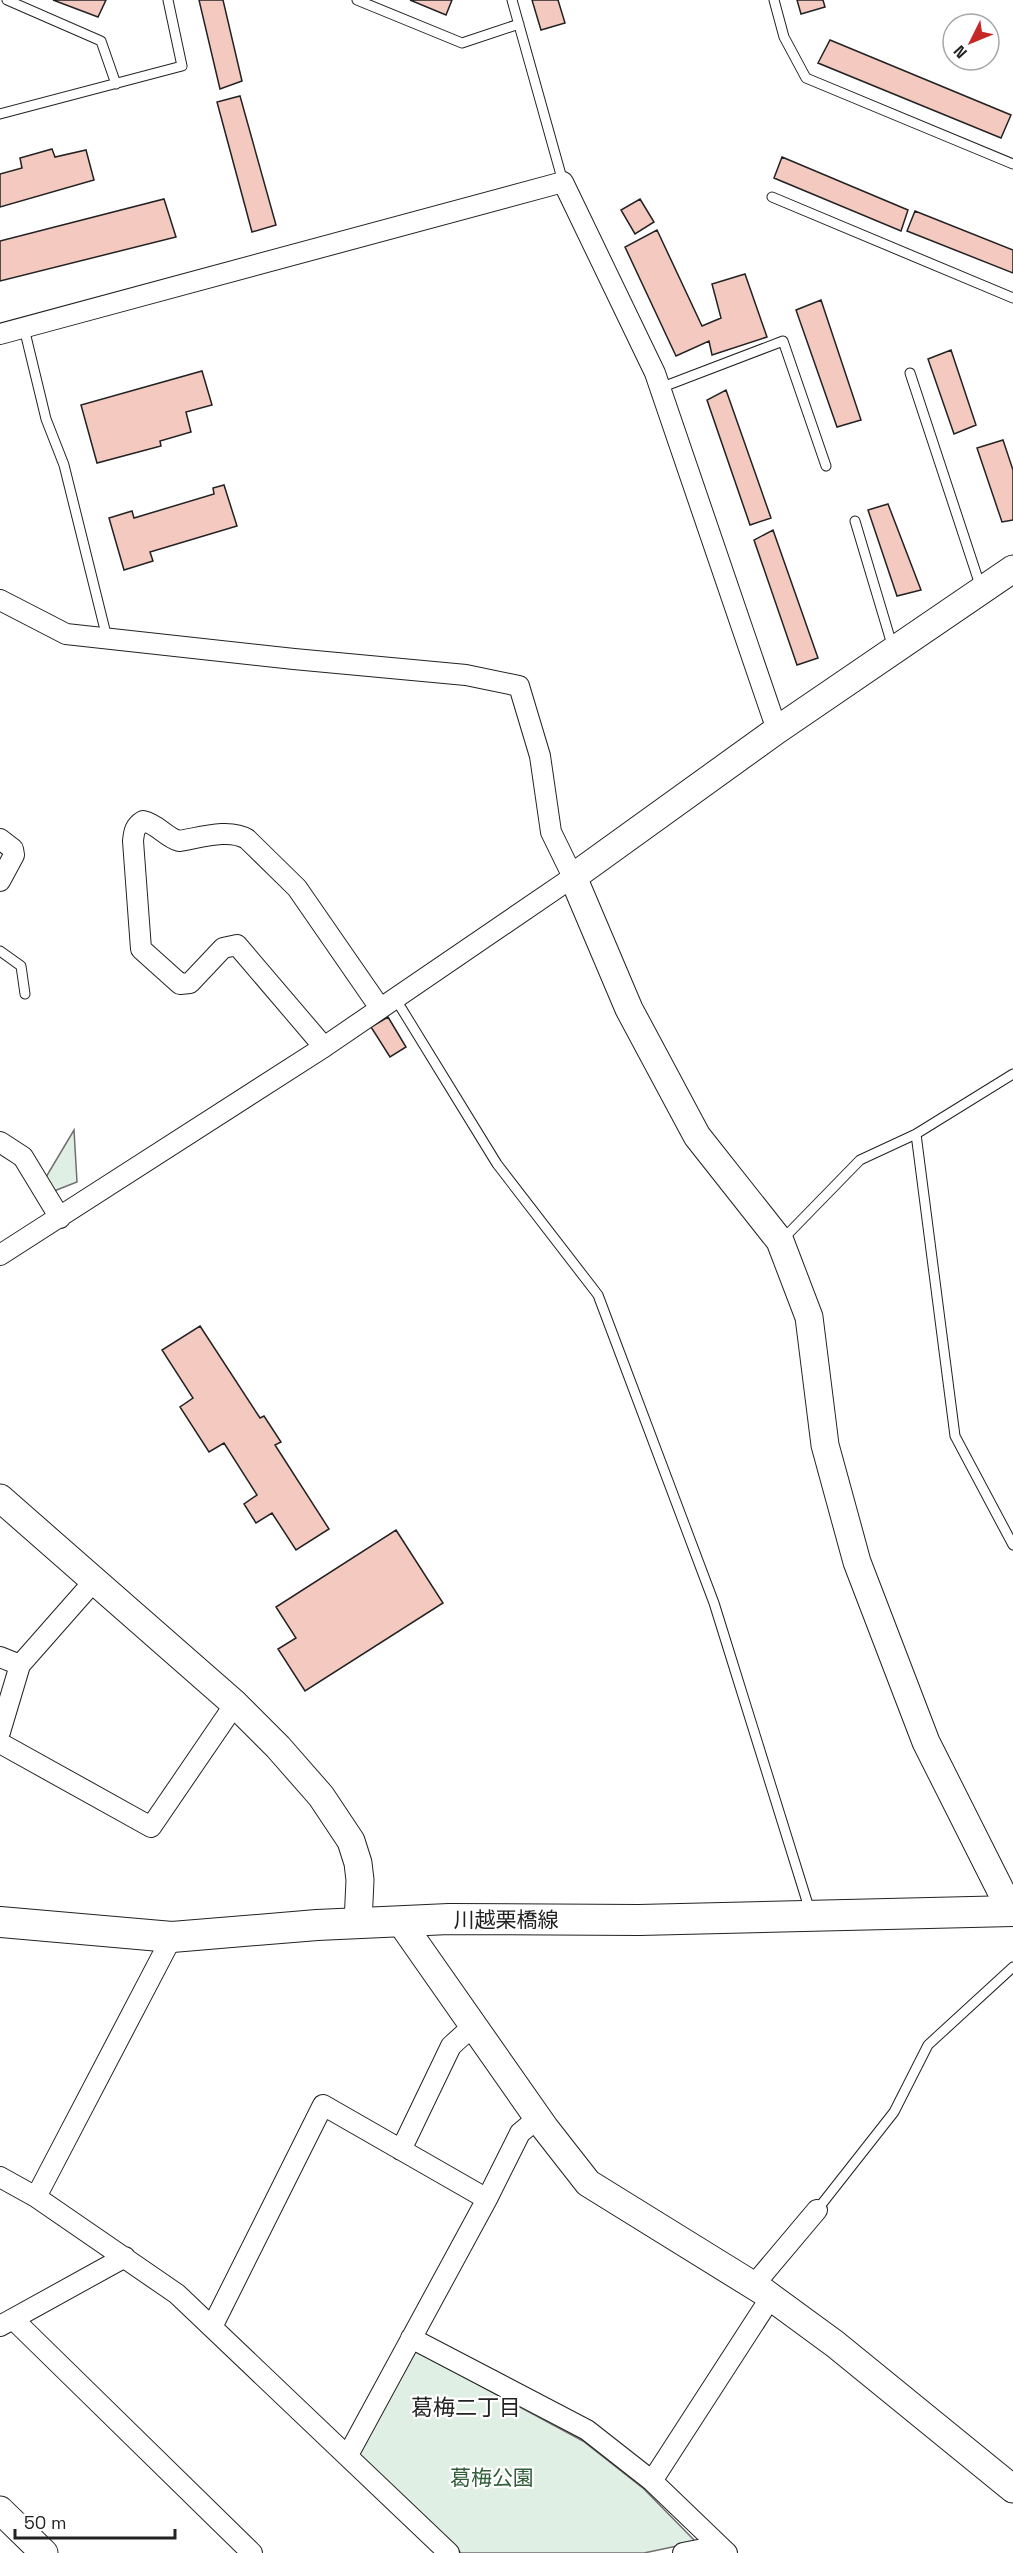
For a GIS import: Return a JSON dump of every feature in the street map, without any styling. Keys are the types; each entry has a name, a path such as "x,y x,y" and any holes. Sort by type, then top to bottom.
{"main road":[{"name":"川越栗橋線","path":"0,1922 172,1937 358,1923 449,1919 639,1920 1012,1911"}],"street":[{"path":"0,334 563,182 660,388 777,730"},
{"path":"0,1255 324,1047 573,877 777,730 1013,569"},
{"path":"0,600 66,634 466,675 519,686 540,756 551,832 573,877 629,1010 697,1136 780,1241 809,1317 825,1445 857,1562 926,1742 1012,1911"},
{"path":"324,1047 237,945 224,948 186,984 180,984 141,949 133,841 134,830 138,824 143,821 150,822 179,841 230,834 239,834 247,839 297,888 388,1003"},
{"path":"0,839 13,849 14,855 0,881"},
{"path":"0,1142 23,1157 60,1218"},
{"path":"0,1498 235,1704 278,1747 321,1796 351,1841 360,1880 358,1923"},
{"path":"0,1732 20,1665 94,1581"},
{"path":"0,1657 20,1665"},
{"path":"0,1743 151,1827 235,1704"},
{"path":"400,1921 576,2171 596,2190 762,2292 835,2344 1013,2489"},
{"path":"36,2198 172,1937"},
{"path":"401,2150 451,2046 474,2025"},
{"path":"212,2327 323,2105 487,2199"},
{"path":"348,2455 487,2199 520,2133 538,2118"},
{"path":"0,2177 36,2198 177,2294 449,2553"},
{"path":"652,2481 762,2292 817,2210"},
{"path":"125,2257 6,2322 252,2553"},
{"path":"411,2338 587,2430 652,2481 723,2549"},
{"path":"0,2510 45,2553"},
{"path":"683,2553 723,2549"}],"lane":[{"path":"7,0 101,41 116,84"},
{"path":"2,112 182,66 168,0"},
{"path":"357,0 462,43 519,24"},
{"path":"512,0 563,182"},
{"path":"774,0 784,37 806,78 1013,164"},
{"path":"772,197 1013,298"},
{"path":"24,328 46,419 64,465 107,638"},
{"path":"660,388 783,341 826,466"},
{"path":"910,373 982,590"},
{"path":"855,521 894,650"},
{"path":"0,951 21,966 25,994"},
{"path":"388,1003 497,1164 598,1295 714,1603 812,1916"},
{"path":"780,1241 860,1160 916,1134 1013,1074"},
{"path":"916,1134 955,1436 1013,1545"},
{"path":"817,2210 894,2112 928,2045 1013,1967"}],"green space":[{"path":"74,1130 77,1182 54,1191 46,1177"},
{"name":"葛梅公園","path":"416,2351 583,2441 644,2489 696,2542 644,2553 461,2553 358,2453"}],"building":[{"path":"53,0 106,0 98,17"},
{"path":"199,0 223,0 242,81 220,89"},
{"path":"410,0 452,0 446,15"},
{"path":"532,0 558,0 565,23 541,30"},
{"path":"797,0 823,0 825,7 801,14"},
{"path":"830,40 1011,115 1001,138 818,63"},
{"path":"240,96 276,225 252,232 217,102"},
{"path":"52,149 55,157 86,150 94,180 0,207 0,174 22,168 20,158"},
{"path":"782,157 908,210 901,231 774,178"},
{"path":"164,199 176,237 0,281 0,241"},
{"path":"640,199 654,222 635,234 621,210"},
{"path":"915,211 1013,250 1013,273 907,231"},
{"path":"657,230 702,326 721,318 712,284 745,274 767,337 712,355 709,341 676,356 625,247"},
{"path":"821,300 861,420 837,427 796,310"},
{"path":"951,350 976,425 954,434 928,359"},
{"path":"202,371 212,405 186,412 191,432 160,441 161,446 97,463 81,405"},
{"path":"726,390 771,518 750,525 707,400"},
{"path":"1003,440 1013,470 1013,520 1002,522 977,448"},
{"path":"224,485 237,526 150,552 153,561 124,570 109,518 132,511 134,518 214,494 213,488"},
{"path":"888,504 921,590 897,596 868,510"},
{"path":"773,530 818,658 797,665 754,540"},
{"path":"388,1017 406,1047 390,1057 371,1027"},
{"path":"200,1326 260,1418 264,1416 281,1442 275,1445 329,1529 296,1550 272,1513 256,1523 244,1504 257,1495 224,1443 209,1452 180,1407 193,1398 162,1350"},
{"path":"396,1530 443,1603 305,1691 278,1649 296,1638 276,1607"}],"district":[{"name":"葛梅二丁目","path":"466,2407"}]}
